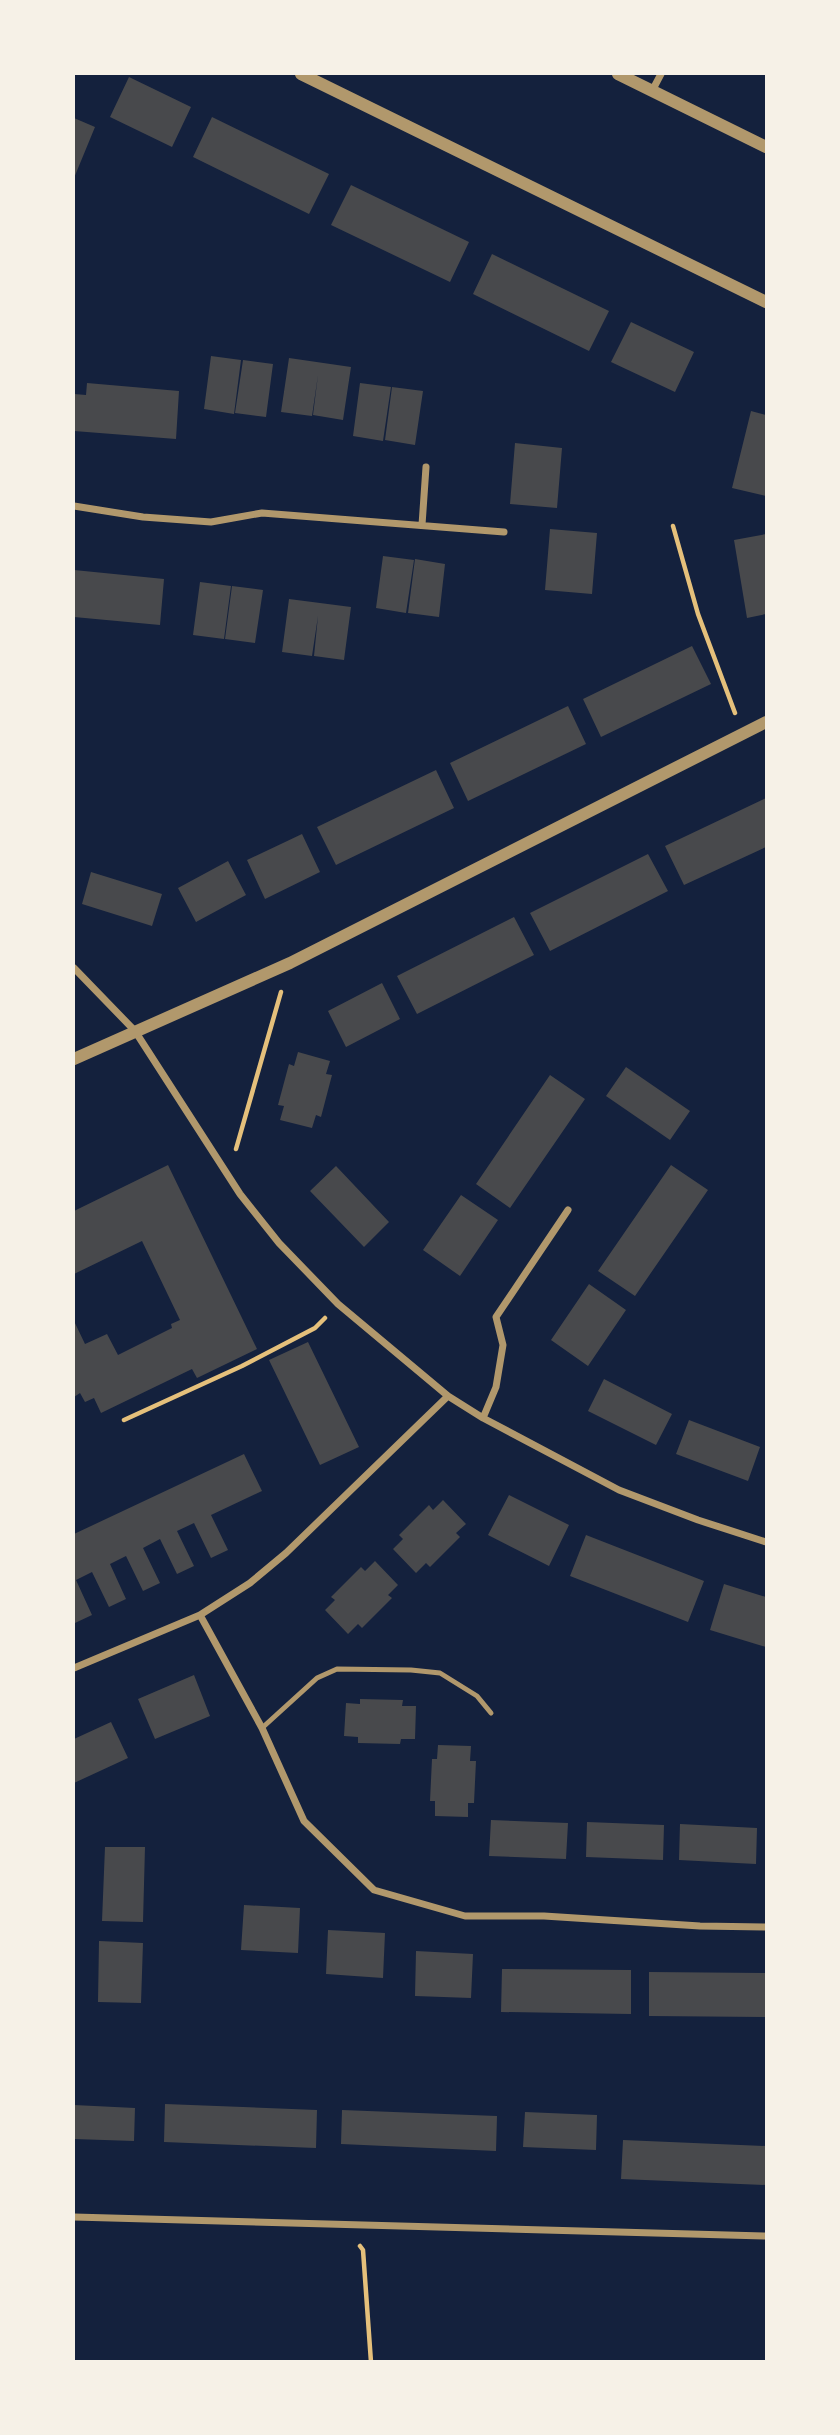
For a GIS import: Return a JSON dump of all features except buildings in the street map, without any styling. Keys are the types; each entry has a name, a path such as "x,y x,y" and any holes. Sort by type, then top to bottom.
{"street":[{"path":"301,74 766,302"},
{"path":"618,74 766,147"},
{"path":"652,91 661,74"},
{"path":"422,525 426,467"},
{"path":"74,506 144,517 211,522 262,513 504,532"},
{"path":"74,1059 290,963 766,723"},
{"path":"74,968 135,1031 228,1177 279,1243 338,1304 448,1396 483,1418 620,1490 766,1542"},
{"path":"483,1418 495,1387 503,1345 496,1317 568,1210"},
{"path":"74,1668 200,1615 250,1583 286,1553 448,1396"},
{"path":"200,1615 262,1728 304,1821 374,1890 464,1916 544,1916 700,1926 766,1927"},
{"path":"74,2217 766,2236"}],"lane":[{"path":"262,1728 317,1678 337,1669 440,1673 477,1696 491,1713"}],"path":[{"path":"673,526 698,614 731,705 745,733"},
{"path":"228,1177 290,963"},
{"path":"124,1420 242,1366 315,1328 338,1304"},
{"path":"340,2225 363,2250 371,2361"}]}
